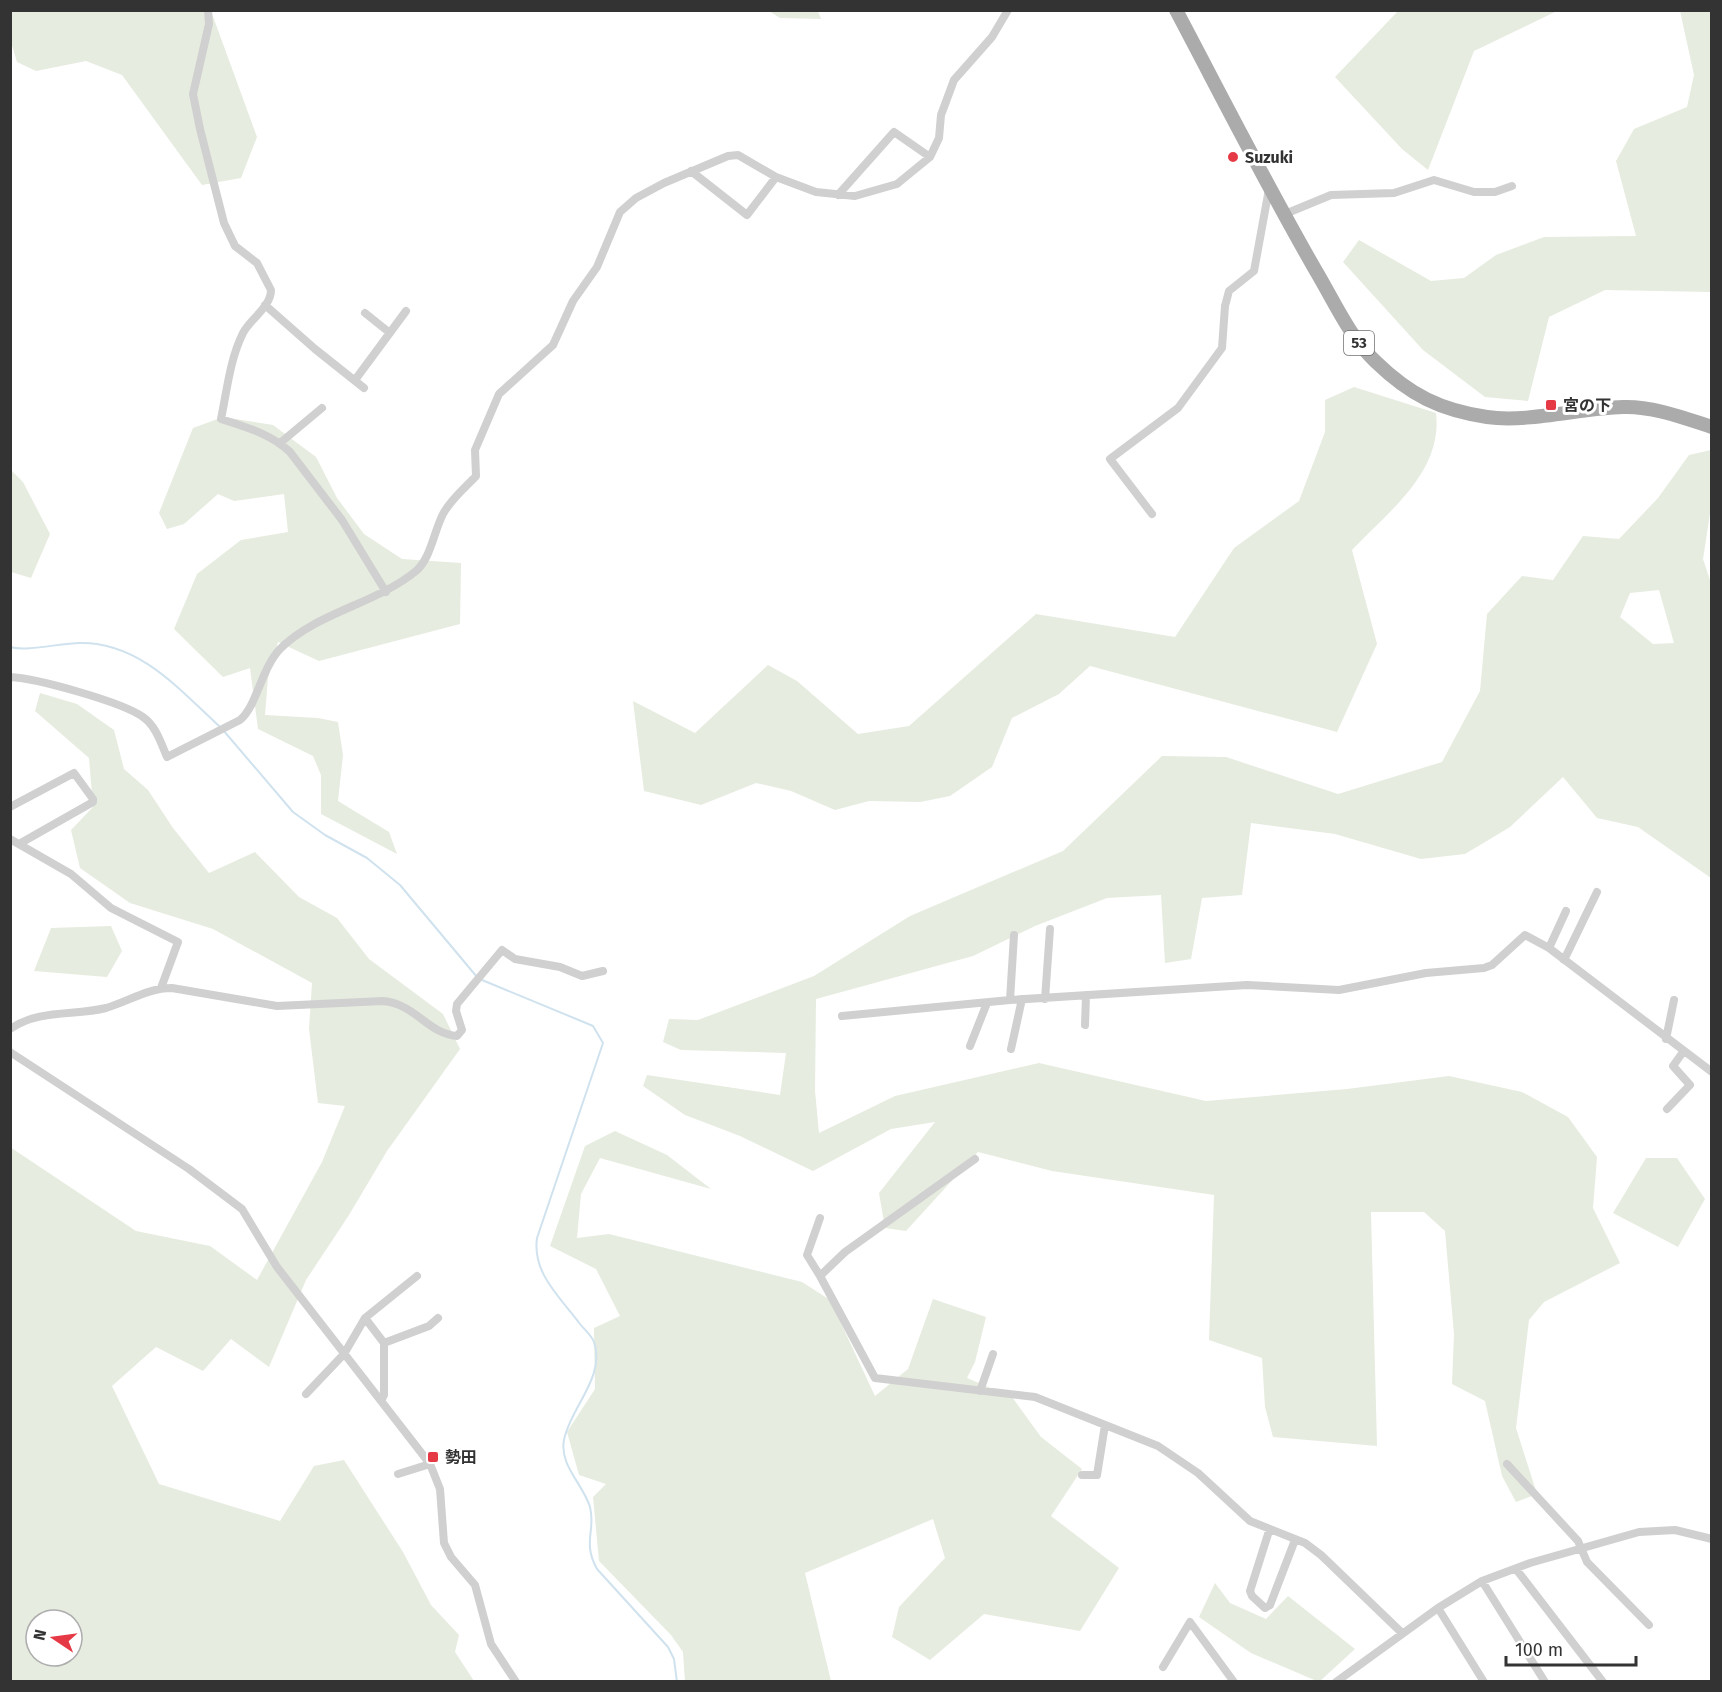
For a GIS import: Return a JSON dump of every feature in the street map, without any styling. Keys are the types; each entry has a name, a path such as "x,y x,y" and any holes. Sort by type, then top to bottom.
{"main road":[{"name":"53","path":"1176,10 1285,214 1356,340 1374,361 1423,400 1452,411 1490,418 1626,407 1658,411 1712,428"}],"street":[{"path":"208,10 209,24 193,94 224,223 235,246 257,263 271,290 265,305 244,330 236,347 221,419 260,432 280,443 301,465 342,520 386,592"},
{"path":"10,677 31,678 135,713 152,726 167,757 245,716 263,674 280,649 312,627 386,592 417,570 426,559 444,512 476,476 475,450 494,401 499,393 553,345 573,300 597,267 620,212 636,198 691,171 724,157 738,155 776,177 816,192 838,195 855,196 883,190 908,178 930,157 939,138 941,115 954,80 992,38 1008,10"},
{"path":"838,195 894,132 930,157"},
{"path":"691,171 747,215 776,177"},
{"path":"1285,214 1331,195 1394,193 1434,180 1474,192 1495,192 1512,186"},
{"path":"1152,514 1110,459 1178,408 1222,348 1225,306 1229,291 1254,271 1270,186"},
{"path":"265,305 364,388"},
{"path":"355,380 406,311"},
{"path":"366,313 390,333"},
{"path":"280,443 322,408"},
{"path":"10,807 74,773 94,801 14,841"},
{"path":"14,841 71,874 111,908 178,942 161,988"},
{"path":"1564,960 1597,892"},
{"path":"1550,948 1566,911"},
{"path":"1045,999 1050,929"},
{"path":"1010,1000 1014,935"},
{"path":"842,1016 1022,999 1247,985 1339,990 1426,974 1484,968 1492,965 1525,935 1550,948 1712,1072"},
{"path":"10,1029 26,1021 62,1012 108,1007 161,988 181,989 277,1006 399,1002 441,1032 457,1036 462,1030 459,1024 457,1004 502,950 515,958 560,967 582,976 603,971"},
{"path":"1085,1025 1086,995"},
{"path":"1011,1049 1022,999"},
{"path":"1666,1039 1674,1000"},
{"path":"970,1046 987,1003"},
{"path":"10,1052 189,1169 242,1209 277,1267 430,1464 440,1489 444,1543 451,1557 475,1585 491,1644 516,1682"},
{"path":"1666,1109 1690,1085 1673,1066 1683,1052"},
{"path":"820,1276 845,1252 975,1159"},
{"path":"820,1218 807,1254 875,1378 1035,1397 1142,1438 1177,1457 1250,1521 1269,1531 1295,1540 1321,1555 1402,1633"},
{"path":"306,1394 344,1354 365,1317 417,1276"},
{"path":"365,1317 384,1342 384,1395 381,1401"},
{"path":"384,1342 429,1326 438,1318"},
{"path":"980,1391 993,1354"},
{"path":"1082,1475 1097,1474 1105,1425"},
{"path":"398,1474 430,1464"},
{"path":"1507,1464 1578,1541 1587,1562 1649,1625"},
{"path":"1336,1682 1438,1608 1482,1581 1639,1532 1675,1530 1712,1539"},
{"path":"1269,1531 1250,1591 1252,1596 1265,1608 1270,1605 1295,1540"},
{"path":"1516,1569 1603,1682"},
{"path":"1482,1581 1545,1682"},
{"path":"1438,1608 1484,1682"},
{"path":"1163,1667 1190,1622 1234,1682"}],"shaded area":[{"path":"1399,10 1557,11 1474,51 1428,170 1402,149 1335,77"},
{"path":"10,11 211,11 257,137 241,178 202,185 122,75 86,61 36,71 17,62 11,42"},
{"path":"769,11 818,11 821,19 780,18"},
{"path":"1680,11 1711,11 1711,292 1605,290 1549,317 1528,401 1485,397 1423,350 1343,262 1359,240 1431,281 1464,278 1496,255 1544,237 1636,236 1616,161 1634,129 1687,107 1694,75"},
{"path":"1354,387 1436,413 1436,434 1431,454 1410,489 1352,550 1377,644 1337,732 1090,666 1059,694 1012,718 992,767 950,796 920,802 869,801 835,810 791,791 756,783 701,805 644,791 633,701 695,733 768,665 797,681 858,734 909,726 1036,614 1175,637 1234,548 1299,501 1325,432 1325,400"},
{"path":"223,417 273,425 316,457 337,498 364,534 402,559 461,563 460,624 319,661 278,642 268,678 265,715 318,718 338,722 343,755 338,801 389,832 397,854 321,814 321,775 313,756 258,729 250,668 223,677 174,629 197,574 241,540 288,532 284,494 234,501 218,494 184,524 167,529 159,513 193,428"},
{"path":"1711,450 1711,507 1703,559 1712,586 1711,878 1638,827 1597,818 1563,777 1510,827 1465,854 1421,859 1335,834 1251,823 1242,895 1202,898 1191,959 1165,963 1161,895 1107,898 1035,926 973,956 816,999 815,1091 819,1133 895,1096 1039,1063 1206,1101 1347,1089 1449,1076 1522,1092 1568,1117 1597,1157 1593,1208 1620,1263 1544,1302 1529,1320 1516,1428 1537,1494 1516,1502 1502,1476 1485,1401 1452,1384 1454,1334 1445,1231 1424,1212 1371,1212 1377,1446 1273,1437 1265,1407 1262,1358 1209,1340 1214,1195 1052,1171 978,1152 906,1231 885,1228 879,1193 935,1122 891,1129 813,1171 740,1136 685,1115 643,1086 647,1075 780,1095 786,1053 681,1050 663,1042 669,1019 698,1020 814,976 910,916 1063,851 1162,756 1226,757 1338,794 1442,762 1480,691 1487,614 1522,576 1553,580 1583,536 1619,539 1658,498 1689,455","holes":["1659,590 1674,643 1653,644 1620,617 1630,593"]},
{"path":"10,469 23,482 50,534 31,578 11,572"},
{"path":"40,693 77,704 114,730 124,769 148,790 173,828 209,873 255,852 299,897 337,918 369,959 443,1014 460,1049 387,1151 349,1215 306,1280 269,1367 231,1339 203,1371 156,1347 112,1386 159,1484 280,1521 314,1466 344,1460 403,1552 431,1605 459,1635 455,1652 474,1681 11,1681 10,1147 136,1231 210,1246 257,1280 322,1162 345,1106 318,1103 309,1029 312,983 213,929 130,903 80,868 71,830 93,807 89,758 35,711"},
{"path":"111,926 122,951 107,977 34,971 51,928"},
{"path":"615,1131 667,1155 711,1189 600,1158 581,1194 577,1238 609,1234 802,1282 830,1300 875,1396 908,1369 933,1299 986,1317 975,1362 967,1378 1012,1397 1041,1437 1082,1469 1051,1516 1119,1568 1080,1631 984,1614 930,1660 892,1637 899,1607 945,1558 933,1519 805,1573 831,1681 685,1681 683,1652 671,1635 599,1561 593,1497 606,1484 579,1475 567,1432 595,1389 594,1328 620,1316 596,1269 550,1246 585,1146"},
{"path":"1646,1158 1677,1158 1705,1199 1678,1247 1613,1213"},
{"path":"1215,1583 1230,1603 1266,1619 1288,1596 1355,1649 1319,1682 1251,1653 1199,1617"}],"waterway":[{"path":"10,647 25,648 80,643 121,650 157,670 219,726"},
{"path":"223,730 293,812 325,835 367,858 400,885 477,977"},
{"path":"482,980 593,1026 603,1043 537,1238 537,1251 539,1262 549,1284 594,1342 595,1368 568,1428 563,1449 568,1466 590,1507 592,1523 590,1551 597,1569 668,1647 674,1659 677,1682"}],"place":[{"name":"Suzuki","path":"1233,157"},
{"name":"宮の下","path":"1551,405"},
{"name":"勢田","path":"433,1457"}]}
